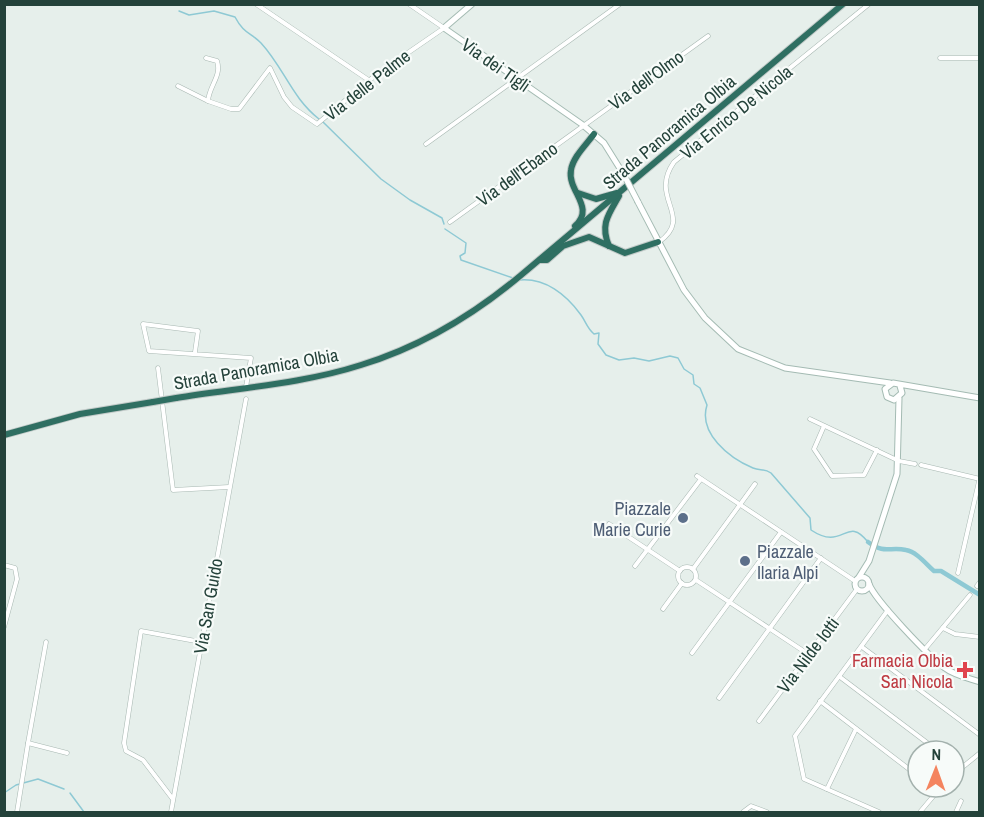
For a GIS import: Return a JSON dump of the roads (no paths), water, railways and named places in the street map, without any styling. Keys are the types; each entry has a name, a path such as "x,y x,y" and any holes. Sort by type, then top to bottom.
{"highway":[{"name":"Strada Panoramica Olbia","path":"4,435 80,414 332,373 388,356 449,327 498,294 547,254 843,4"},
{"path":"547,254 552,244 578,224 583,205 573,185 571,170 574,160 594,134"},
{"path":"609,246 604,235 605,218 623,191"},
{"path":"578,192 596,199 623,191"},
{"path":"538,261 547,260 563,246 589,237 617,251 632,253 658,242"}],"street":[{"path":"256,4 370,81"},
{"name":"Via dei Tigli","path":"409,4 594,134 613,155 684,290 712,325 738,349 785,368 890,383 901,388 921,388 980,398"},
{"path":"444,28 472,4"},
{"path":"426,144 620,4"},
{"name":"Via Enrico De Nicola","path":"658,242 669,234 674,222 664,183 674,162 869,4"},
{"name":"Via delle Palme","path":"208,101 231,109 239,109 270,68 284,97 292,107 317,124 370,81 444,28"},
{"name":"Via dell'Olmo","path":"583,125 708,36"},
{"path":"178,86 208,101 218,75 218,66 217,61 206,58"},
{"path":"940,58 980,58"},
{"name":"Via dell'Ebano","path":"450,222 583,125"},
{"path":"195,352 198,331 143,324 149,351 195,352 251,358 246,387"},
{"path":"158,368 173,490 229,487"},
{"path":"867,380 885,392 887,396 896,399"},
{"path":"885,392 890,383"},
{"path":"860,590 857,579 869,561 873,550 899,460 896,399 901,388"},
{"name":"Via San Guido","path":"171,813 246,399"},
{"path":"810,419 899,460 915,464"},
{"path":"824,426 814,449 832,476 864,475 877,450"},
{"path":"921,465 979,478 958,573"},
{"path":"635,566 699,477 821,558 857,579 869,582"},
{"path":"693,569 755,484"},
{"path":"609,524 680,570"},
{"path":"692,652 782,532"},
{"path":"719,698 821,558"},
{"path":"869,561 869,582 874,595 945,668 980,682"},
{"path":"4,565 15,568 16,579 4,627"},
{"path":"693,569 686,567 680,570 678,578 682,583 689,585 696,580"},
{"path":"693,569 696,580 808,654"},
{"path":"860,590 869,582"},
{"path":"663,609 682,583"},
{"path":"860,590 874,595"},
{"name":"Via Nilde Iotti","path":"759,721 808,654 860,590"},
{"path":"925,649 970,595"},
{"path":"879,813 804,779 795,736 888,610"},
{"path":"943,628 954,634 980,637"},
{"path":"173,798 143,760 126,751 123,743 141,631 202,642"},
{"path":"17,813 46,642"},
{"path":"862,647 980,735"},
{"path":"840,677 922,739"},
{"path":"820,701 906,767"},
{"path":"827,789 856,729"},
{"path":"28,743 67,753"},
{"path":"966,764 980,753"},
{"path":"920,813 931,799"},
{"path":"957,813 961,801"},
{"path":"744,811 751,806 766,813"}],"waterway":[{"path":"179,11 189,15 214,11 235,17 244,30 261,43 302,102 319,119"},
{"path":"323,122 381,179 410,200 442,218 444,224"},
{"path":"445,229 466,243 465,253 460,256 461,260 513,278"},
{"path":"520,280 546,285 569,300 592,332 599,333 598,344 606,355 619,360 634,358 649,361 670,356 678,358 684,369 693,375 694,384 700,388 707,405 705,415 711,435 726,451 744,464 771,473 810,518 811,530 822,536 831,537 854,531 861,534 868,542"},
{"path":"868,542 883,549 910,551 934,571 941,571 980,595"},
{"path":"4,793 16,785 38,779 64,789"},
{"path":"70,793 84,812"}],"place":[{"name":"Piazzale Marie Curie","path":"683,518"},
{"name":"Piazzale Ilaria Alpi","path":"745,561"},
{"name":"Farmacia Olbia San Nicola","path":"965,670"}]}
